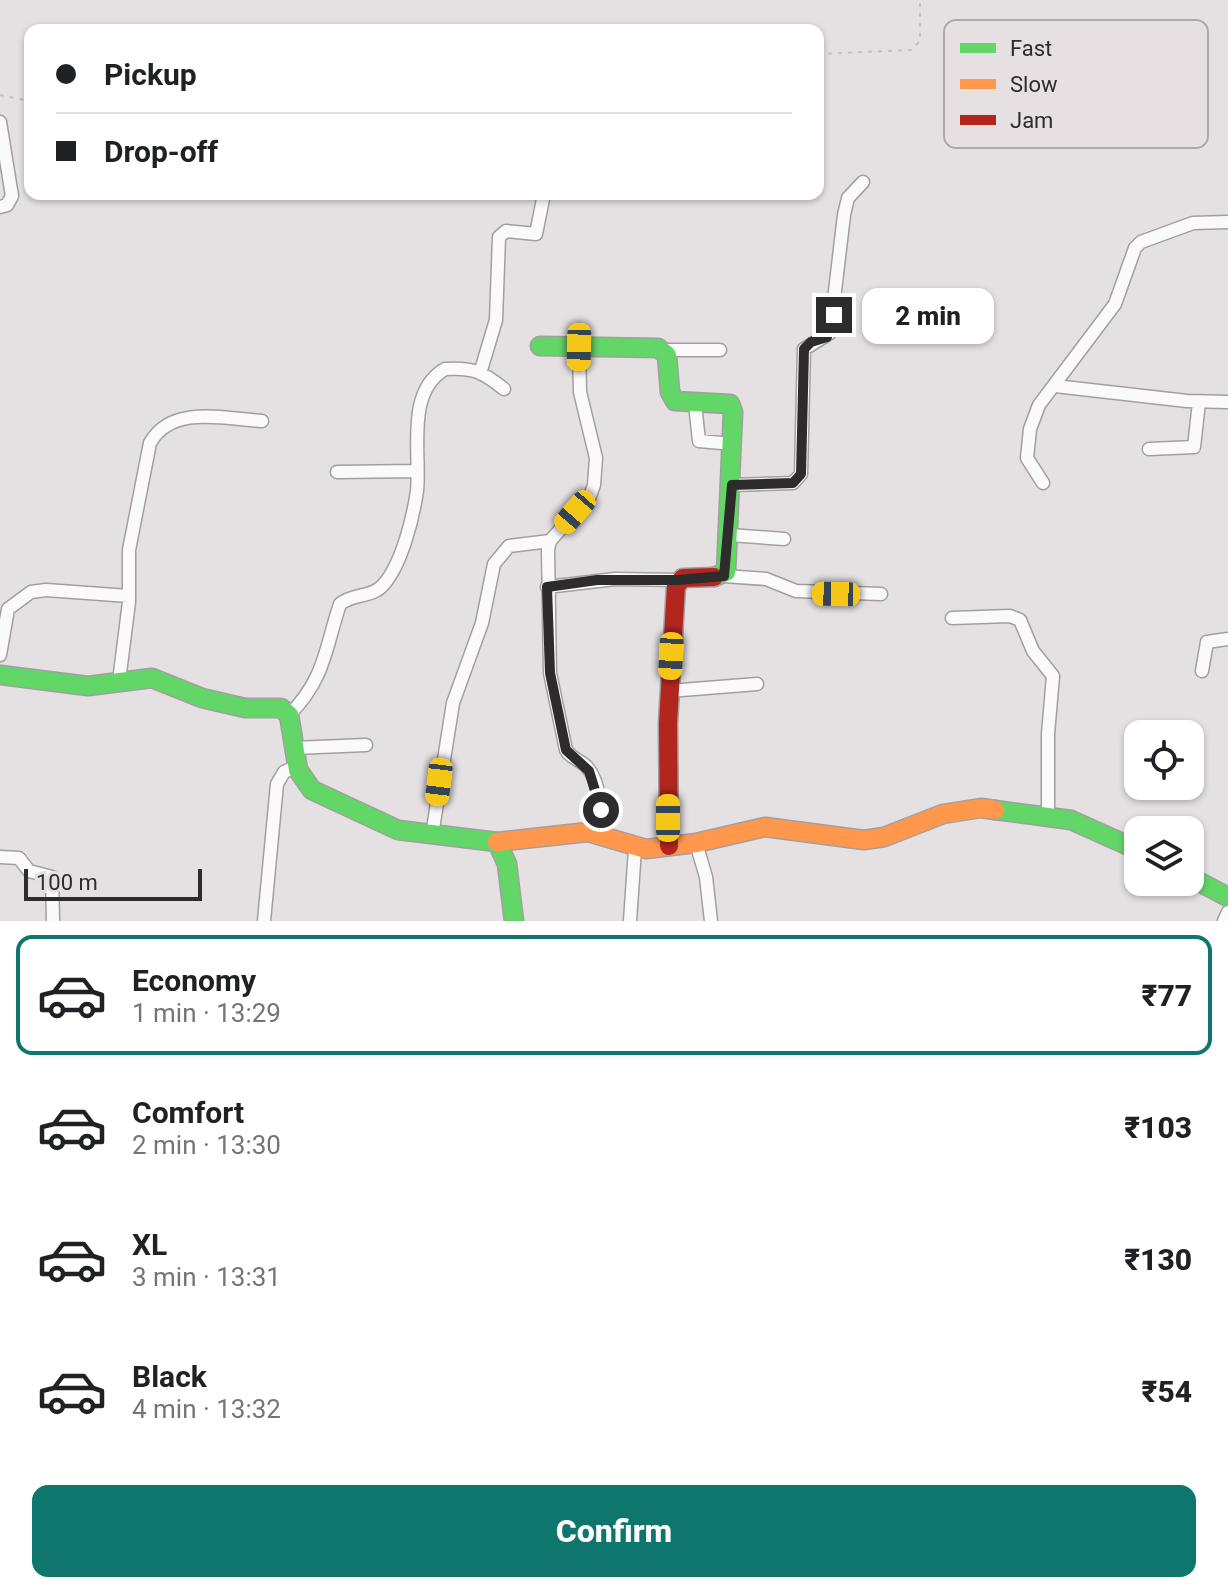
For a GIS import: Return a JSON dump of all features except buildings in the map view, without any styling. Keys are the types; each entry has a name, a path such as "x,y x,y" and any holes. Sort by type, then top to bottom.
{"street":[{"path":"0,122 12,196 7,205 0,207"},
{"path":"732,485 793,483 801,474 804,349 806,344 830,333 844,215 848,198 863,182"},
{"path":"481,370 496,320 499,237 506,231 536,234 543,200"},
{"path":"1043,483 1029,465 1026,450 1039,405 1115,304 1127,262 1141,242 1193,223 1228,222"},
{"path":"540,346 720,350"},
{"path":"579,347 580,392 596,458 594,485 590,496 550,541 547,587 550,673 566,750 585,765 592,777 601,810 600,834"},
{"path":"665,350 675,401 695,404 723,400 730,404 732,485 724,576"},
{"path":"289,715 310,694 319,678 340,604 377,591 393,571 414,504 416,431 430,385 445,369 481,370 504,389"},
{"path":"1055,386 1199,402 1228,402"},
{"path":"1149,449 1194,447 1199,402"},
{"path":"695,404 699,441 706,445 733,444"},
{"path":"119,681 129,596 132,532 144,486 147,455 156,432 176,419 187,417 262,421"},
{"path":"337,472 417,471"},
{"path":"730,535 784,539"},
{"path":"432,835 445,732 460,676 482,623 494,564 509,546 550,541"},
{"path":"547,587 606,580 678,580 724,576 766,579 796,591 881,594"},
{"path":"669,846 669,691 678,580"},
{"path":"0,655 8,609 31,592 129,596"},
{"path":"952,618 1010,616 1020,620 1033,651 1053,676 1048,734 1048,816"},
{"path":"1202,671 1207,642 1228,639"},
{"path":"0,675 88,686 152,678 202,698 245,708 281,708 289,715 295,757 312,790 344,808 398,830 497,842 573,832 600,834 635,849 696,843 765,827 853,839 884,837 962,809 1048,816 1087,826 1124,843"},
{"path":"669,691 757,684"},
{"path":"264,921 277,784 295,757 366,745"},
{"path":"497,842 507,864 514,921"},
{"path":"696,843 706,877 711,921"},
{"path":"630,921 635,849"},
{"path":"0,857 19,858 29,871 52,877 53,921"},
{"path":"1204,884 1228,897"},
{"path":"1224,921 1228,912"}],"path":[{"path":"824,54 911,50 920,41 920,0"},
{"path":"0,95 24,100"}],"traffic: fast":[{"path":"540,346 658,348 667,355 670,392 675,401 730,404 733,412 726,572 714,577"},
{"path":"0,675 88,686 152,678 202,698 245,708 281,708 289,715 298,770 312,790 398,830 497,842 507,864 514,921"},
{"path":"995,810 1071,820 1124,844"},
{"path":"1204,884 1228,897"}],"traffic: slow":[{"path":"497,842 588,832 646,849 696,843 765,827 864,840 884,837 943,814 981,808 995,810"}],"traffic: jam":[{"path":"669,846 668,723 676,586 683,578 714,577"}],"route":[{"path":"601,810 589,771 566,750 550,673 547,587 597,580 678,580 724,576 732,485 793,483 801,474 805,416 804,349 806,344 827,337 834,315"}]}
